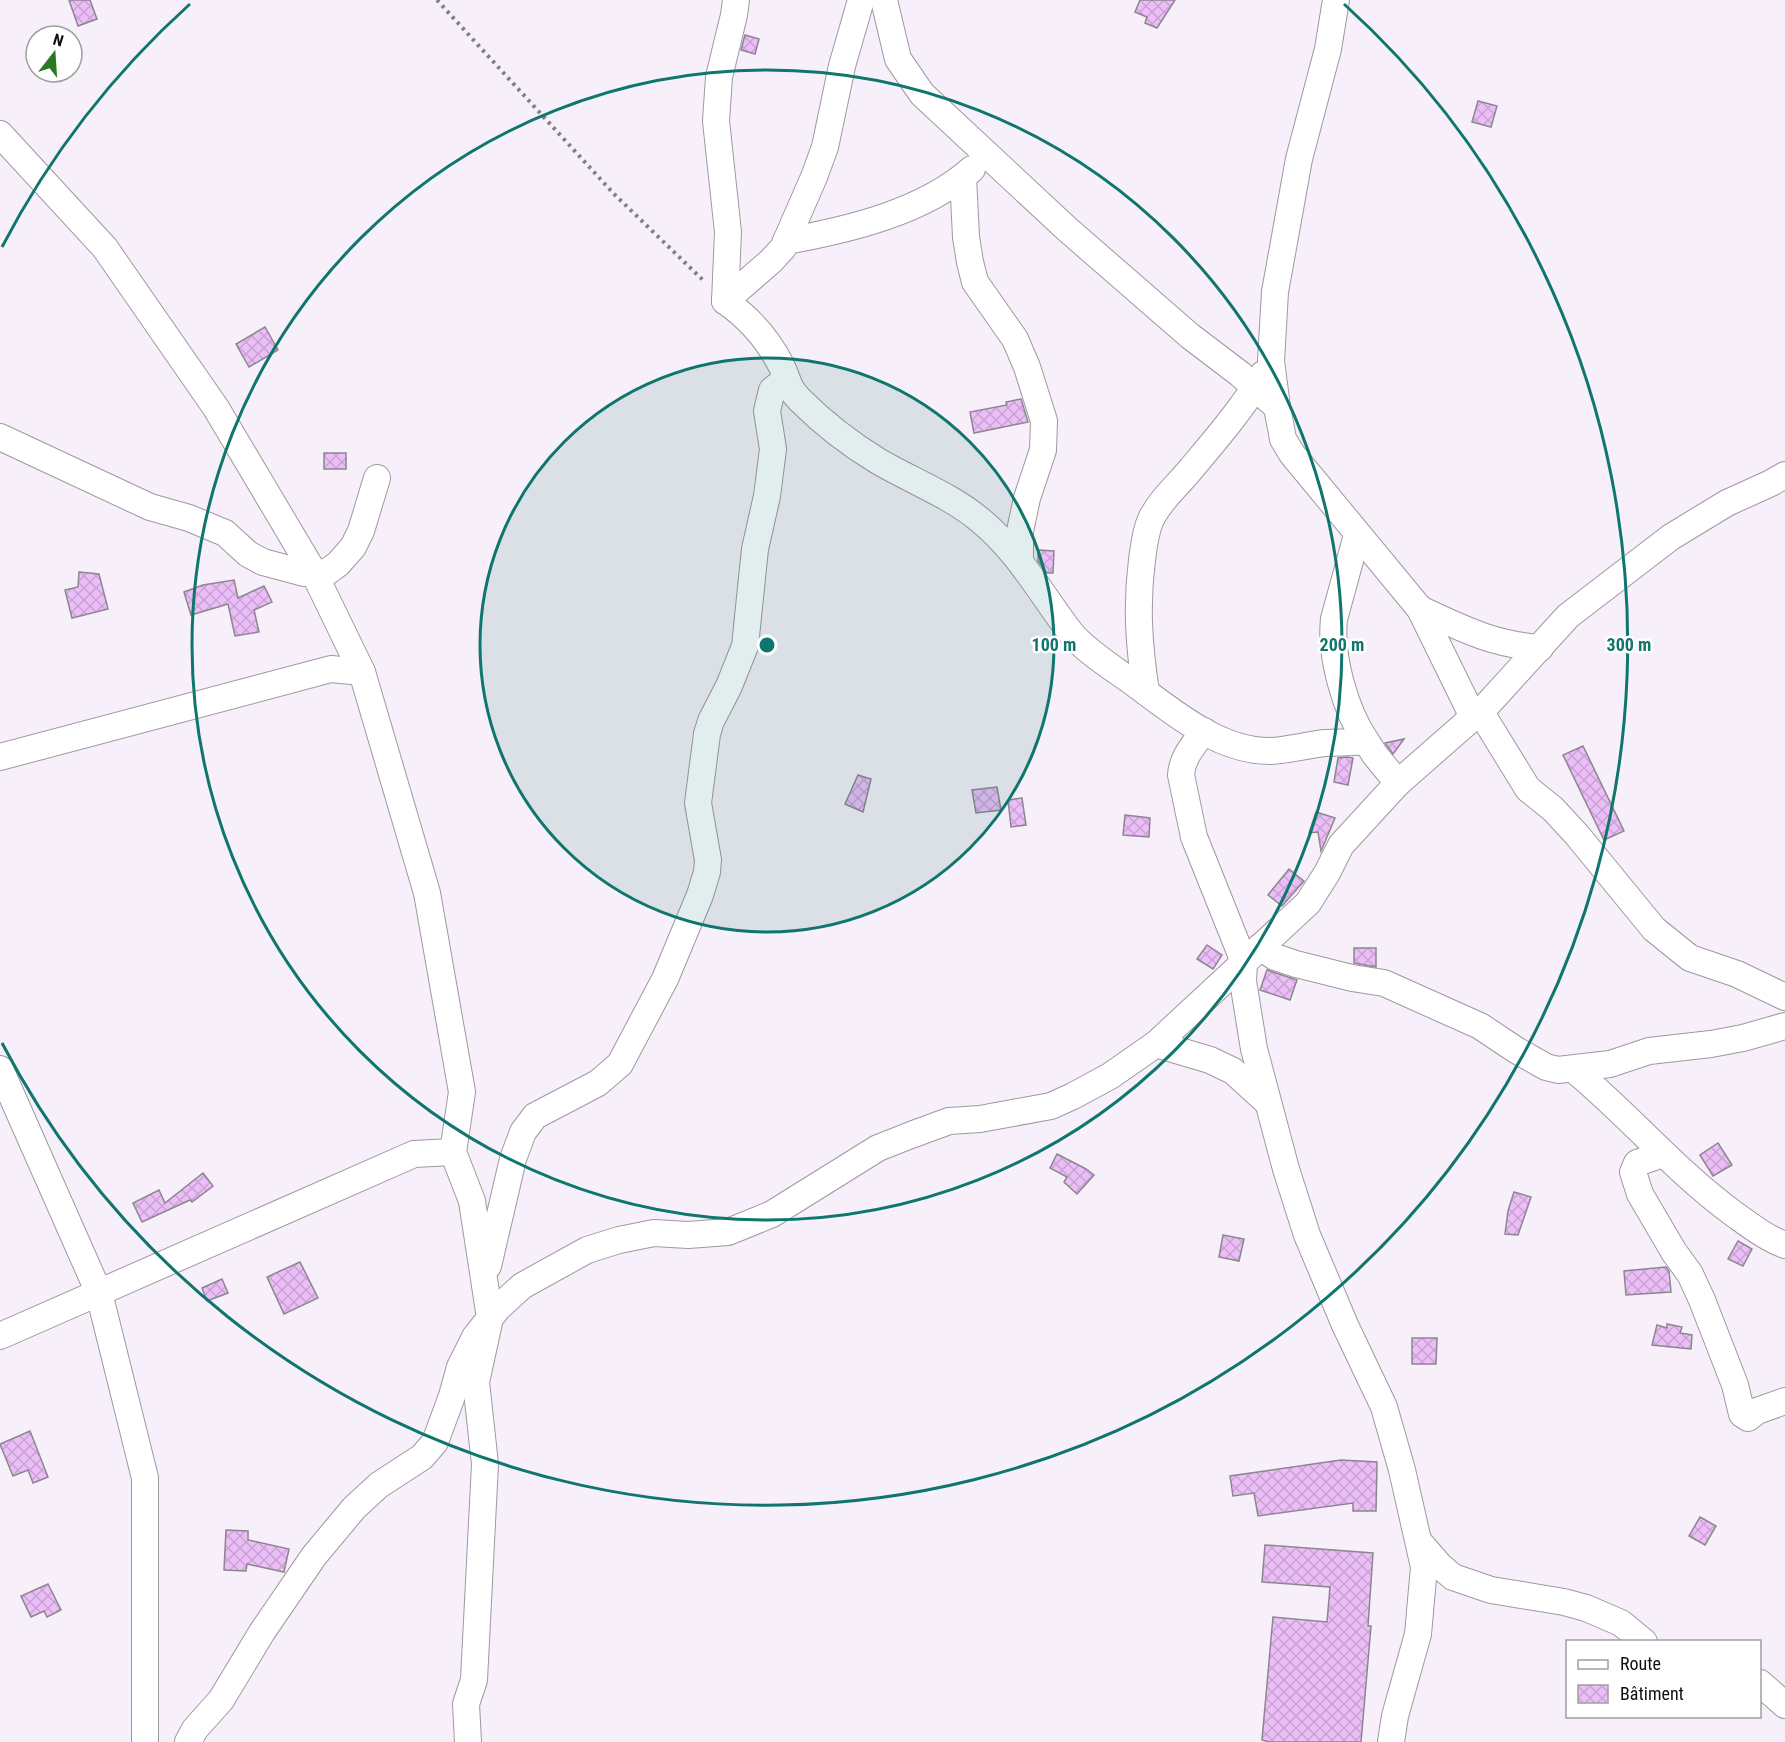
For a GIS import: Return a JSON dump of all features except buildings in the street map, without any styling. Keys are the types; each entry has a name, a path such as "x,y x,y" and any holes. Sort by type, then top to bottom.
{"street":[{"path":"725,301 729,232 716,122 719,77 736,0"},
{"path":"725,301 783,248 825,147 842,66 861,0"},
{"path":"884,0 898,59 916,85 949,121 1141,294 1277,407"},
{"path":"1336,0 1328,49 1299,159 1275,292 1271,361 1283,439 1292,454 1357,535 1420,609 1477,714 1527,789 1553,809 1577,835 1654,929 1690,958 1737,974 1785,998"},
{"path":"0,134 105,248 216,408 314,573 362,672 427,893 462,1092 453,1152 472,1201 490,1318 476,1382 485,1464 474,1680 466,1704 468,1742"},
{"path":"786,241 859,224 929,199 963,177 988,155"},
{"path":"963,177 966,237 975,282 1014,339 1027,367 1044,421 1043,450 1027,498 1020,531 1020,560"},
{"path":"725,301 742,313 771,345 783,369 790,391 827,426 878,461 957,503 1000,536 1020,560 1072,634 1105,662 1171,711 1204,730 1242,747 1270,751 1324,743 1366,741"},
{"path":"1146,692 1139,650 1137,607 1144,543 1150,521 1164,497 1189,471 1255,388 1271,361"},
{"path":"486,1285 492,1243 513,1159 523,1132 535,1116 598,1083 620,1064 662,986 700,895 708,860 698,803 707,734 745,646 756,549 768,496 773,448 767,411 772,390 785,380"},
{"path":"0,437 150,507 189,518 225,533 248,554 263,562 304,573 327,572 338,564 353,547 377,478"},
{"path":"188,1742 195,1729 222,1700 262,1632 314,1556 354,1508 379,1485 422,1457 435,1442 460,1367 475,1337 490,1318 522,1286 587,1250 619,1240 654,1233 688,1235 728,1232 772,1214 878,1148 949,1121 980,1119 1051,1106 1110,1076 1156,1044 1308,903 1341,845 1398,783 1477,714 1577,609 1671,537 1727,503 1785,475"},
{"path":"1357,535 1334,618 1333,631 1340,678 1354,723 1375,755 1398,783"},
{"path":"1420,609 1480,637 1512,646 1540,648"},
{"path":"0,757 332,669 362,672"},
{"path":"1204,730 1182,763 1181,775 1194,837 1252,954 1243,981 1254,1049 1286,1169 1307,1235 1345,1325 1384,1407 1420,1543 1424,1567 1418,1634 1395,1716 1391,1742"},
{"path":"1252,954 1275,957 1352,978 1384,983 1480,1026 1546,1067 1558,1070 1610,1064 1649,1051 1711,1044 1785,1026"},
{"path":"1156,1044 1210,1060 1233,1071 1268,1103"},
{"path":"0,1069 99,1293 145,1478 145,1742"},
{"path":"1573,1069 1594,1086 1704,1191 1761,1234 1785,1245"},
{"path":"0,1336 414,1154 453,1152"},
{"path":"1663,1154 1637,1163 1633,1176 1640,1194 1674,1252 1690,1274 1702,1300 1735,1385 1742,1414 1749,1418 1757,1411 1785,1401"},
{"path":"1420,1543 1453,1577 1491,1590 1586,1608 1621,1623 1643,1640"},
{"path":"1761,1684 1785,1705"}],"path":[{"path":"437,0 614,194 725,301"}]}
